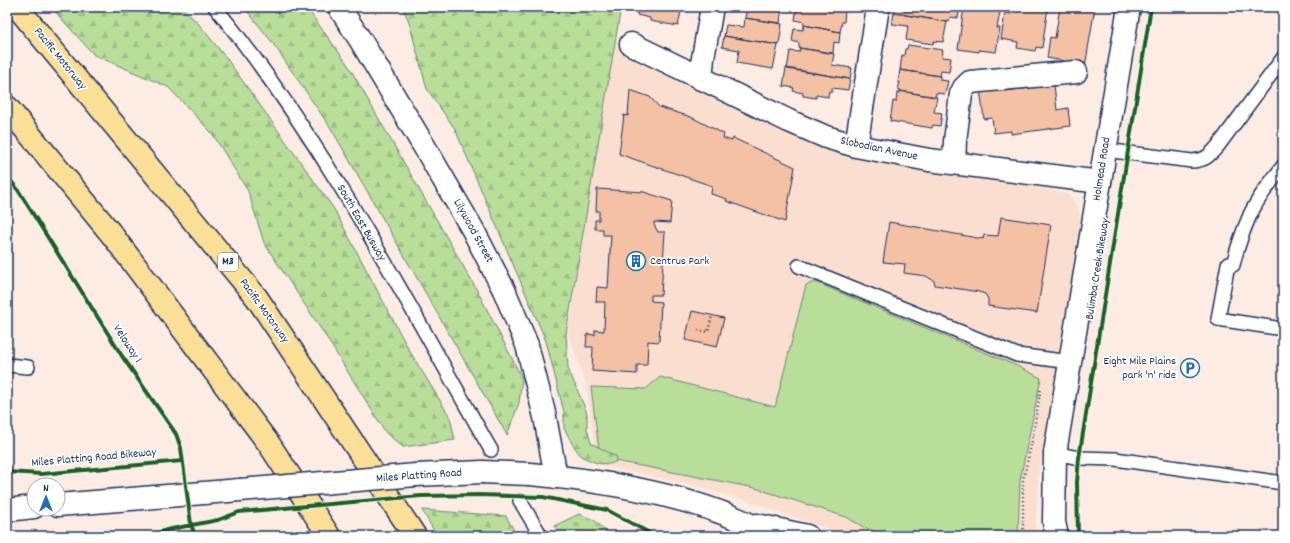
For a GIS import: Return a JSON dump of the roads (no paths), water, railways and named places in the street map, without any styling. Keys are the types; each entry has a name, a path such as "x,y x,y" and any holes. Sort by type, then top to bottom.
{"highway":[{"name":"Pacific Motorway","path":"18,7 257,298 415,536"},
{"path":"7,107 113,236 269,444 330,536"}],"street":[{"name":"Lilywood Street","path":"338,7 361,41 424,146 473,230 504,290 527,344 545,417 556,477"},
{"path":"701,79 712,7"},
{"path":"856,146 878,7"},
{"name":"Holmead Road","path":"1052,531 1055,453 1129,7"},
{"name":"Slobodian Avenue","path":"631,44 789,121 826,137 856,146 954,163 1100,182"},
{"path":"954,163 955,141 961,94 970,82 1076,72"},
{"name":"Miles Platting Road","path":"66,504 416,475 482,472 530,474 612,484 680,500 752,524 807,536"},
{"path":"7,500 26,501"},
{"path":"7,510 26,508"},
{"name":"Miles Platting Road","path":"752,524 772,536"}],"lane":[{"name":"South East Busway","path":"215,7 287,102 333,176 491,450"},
{"path":"1105,150 1201,161 1208,157 1218,146 1283,58"},
{"path":"1283,166 1250,214 1237,252 1230,265 1218,319 1283,329"},
{"path":"799,266 1017,355 1070,362"},
{"path":"7,365 28,367"},
{"path":"1055,453 1079,458 1115,459 1283,483"},
{"path":"520,501 541,536"}],"place":[{"name":"Centrus Park","path":"636,261"},
{"name":"Eight Mile Plains park 'n' ride","path":"1190,368"}]}
